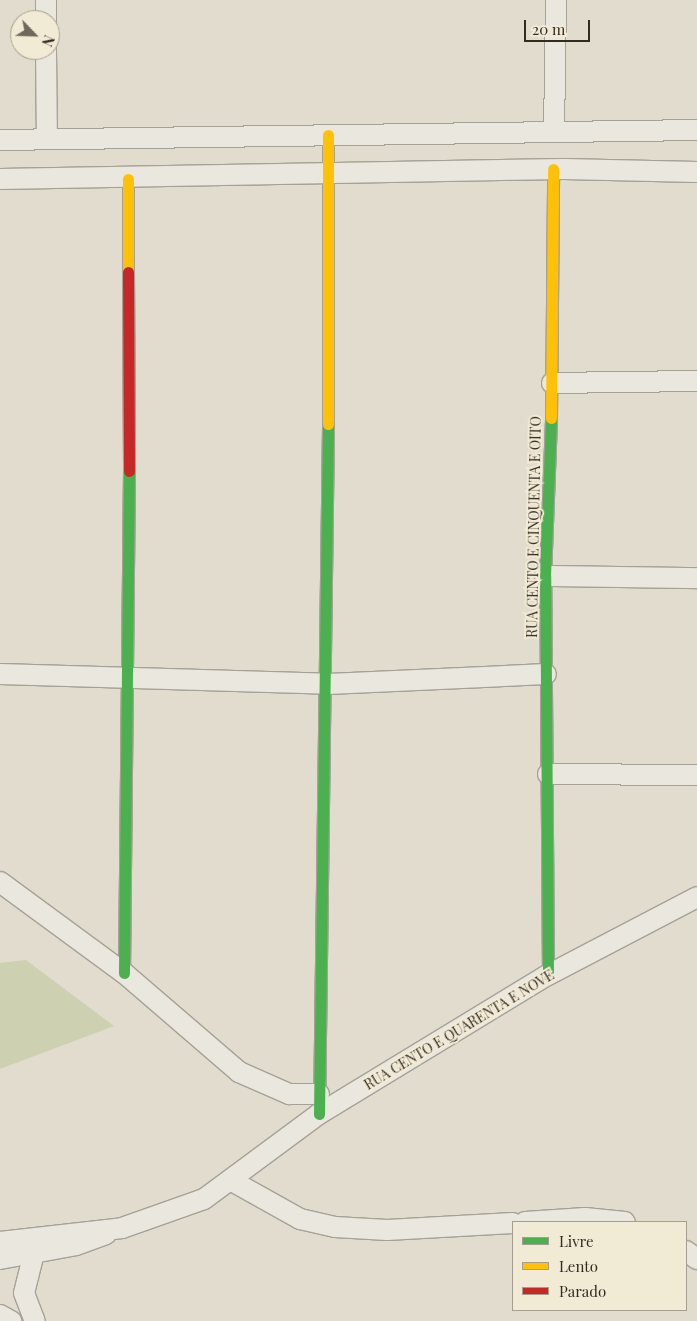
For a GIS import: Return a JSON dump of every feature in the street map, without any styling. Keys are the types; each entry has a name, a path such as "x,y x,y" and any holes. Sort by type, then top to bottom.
{"street":[{"path":"554,132 556,0"},
{"path":"46,60 48,139"},
{"path":"0,140 697,130"},
{"path":"319,1114 328,684 330,172 328,135"},
{"path":"0,178 128,179 330,172 553,169 697,172"},
{"name":"RUA CENTO E CINQUENTA E OITO","path":"548,975 548,774 545,576 552,383 553,169"},
{"path":"124,973 129,678 128,179"},
{"path":"552,383 697,381"},
{"path":"545,576 697,578"},
{"path":"0,674 328,684 546,674"},
{"path":"548,774 697,775"},
{"path":"0,882 124,973 239,1072 289,1094 320,1094"},
{"name":"RUA CENTO E QUARENTA E NOVE","path":"122,1228 204,1199 232,1181 319,1114 548,975 697,897"},
{"path":"232,1181 300,1219 335,1227 387,1230 512,1223"},
{"path":"540,1221 585,1218 615,1221"},
{"path":"0,1242 122,1228"},
{"path":"0,1259 76,1245 122,1228"},
{"path":"34,1253 24,1293 35,1321"},
{"path":"0,1315 11,1321"}],"green space":[{"path":"26,960 114,1026 0,1069 0,963"}],"traffic: fast":[{"path":"548,975 545,576 551,418"},
{"path":"319,1114 328,424"},
{"path":"124,973 129,471"}],"traffic: slow":[{"path":"328,135 328,424"},
{"path":"551,418 553,169"},
{"path":"128,179 128,272"}],"traffic: jam":[{"path":"128,272 129,471"}]}
